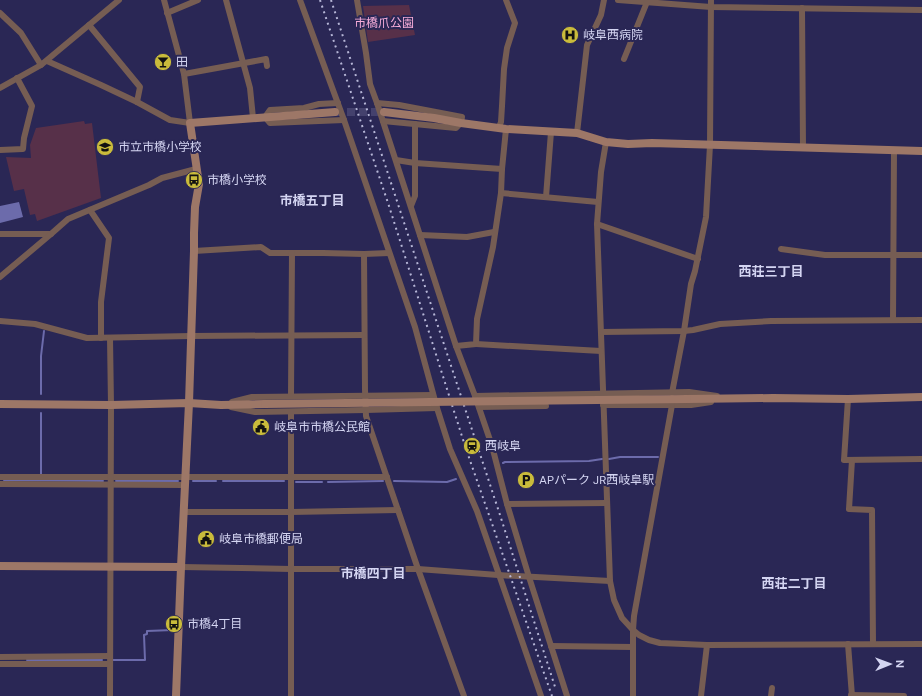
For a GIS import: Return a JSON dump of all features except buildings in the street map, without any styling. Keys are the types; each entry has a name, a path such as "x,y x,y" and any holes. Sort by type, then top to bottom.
{"street":[{"path":"0,88 44,63 119,0"},
{"path":"164,0 184,74 199,184 195,207 186,481 176,696"},
{"path":"167,13 198,0"},
{"path":"226,0 250,88 253,118"},
{"path":"300,0 344,120 415,327 433,395 454,459 477,511 498,576 541,696"},
{"path":"357,0 370,84 378,102 456,346 494,452 507,504 567,696"},
{"path":"476,344 477,319 493,247 494,232 501,193 503,128 501,122 504,69 507,48 515,23 506,0"},
{"path":"578,133 587,45 601,15 604,0"},
{"path":"618,0 647,1 711,8 922,10"},
{"path":"672,393 691,284 698,259 706,217 710,145 711,0"},
{"path":"624,59 647,1"},
{"path":"802,8 803,148"},
{"path":"0,13 21,33 44,63 101,85 170,120 190,123 335,112"},
{"path":"90,25 140,87 137,102"},
{"path":"184,74 266,59 267,66"},
{"path":"0,150 23,149 24,138 32,106 18,78"},
{"path":"378,102 462,117 461,123 456,128 383,121"},
{"path":"266,117 270,110 304,108 319,104 338,103"},
{"path":"384,112 503,128 578,133 606,142 628,144 652,143 922,152"},
{"path":"266,117 270,123 344,120"},
{"path":"411,206 414,196 415,124"},
{"path":"546,197 551,132"},
{"path":"606,142 601,172 597,224 606,503 610,581 614,600 622,618 639,636 660,643 922,644"},
{"path":"893,320 894,151"},
{"path":"396,160 415,164 502,169"},
{"path":"0,277 68,219 149,185 162,178 196,169"},
{"path":"501,193 598,202"},
{"path":"90,210 109,238 101,302 101,338"},
{"path":"597,224 698,259"},
{"path":"420,234 467,237 494,232"},
{"path":"0,234 51,234"},
{"path":"194,252 261,247 270,253 389,253"},
{"path":"781,249 825,255 922,255"},
{"path":"291,396 292,253"},
{"path":"364,254 366,416 418,569 464,696"},
{"path":"601,332 684,331 720,324 771,321 922,320"},
{"path":"0,321 35,324 87,338 364,335"},
{"path":"110,338 110,696"},
{"path":"456,346 476,344 601,351"},
{"path":"475,396 689,392 735,398"},
{"path":"222,405 252,397 433,395"},
{"path":"0,404 111,405 189,403 222,405 922,397"},
{"path":"603,405 691,405 735,398"},
{"path":"848,399 844,460 922,459"},
{"path":"222,405 255,412 437,408"},
{"path":"633,696 633,630 656,487 672,405"},
{"path":"479,407 546,406"},
{"path":"291,412 291,696"},
{"path":"852,460 849,509 872,510 873,644"},
{"path":"0,477 111,476 186,481"},
{"path":"0,484 111,485 186,481 221,476 387,477"},
{"path":"507,504 606,503"},
{"path":"184,512 398,510"},
{"path":"0,566 418,569 498,576 610,581"},
{"path":"702,696 708,644"},
{"path":"848,644 852,696 904,696"},
{"path":"551,646 633,647"},
{"path":"0,657 110,656"},
{"path":"0,664 110,664"},
{"path":"771,696 772,688"}],"green space":[{"name":"市橋爪公園","path":"409,5 415,35 368,42 363,6"},
{"path":"84,121 85,124 92,123 101,198 37,221 35,214 30,215 24,189 14,191 6,157 31,158 30,145 36,128"}],"shaded area":[{"path":"19,202 23,217 0,223 0,206"}],"waterway":[{"path":"41,394 41,356 44,331"},
{"path":"41,413 41,474"},
{"path":"609,459 620,457 658,457"},
{"path":"503,463 589,461 602,459"},
{"path":"394,481 447,482 456,479"},
{"path":"4,480 103,481"},
{"path":"116,481 178,481"},
{"path":"193,481 216,481"},
{"path":"223,481 284,481"},
{"path":"328,482 383,481"},
{"path":"296,482 322,482"},
{"path":"112,660 145,660 144,635 147,634 147,631 173,630"},
{"path":"27,660 102,660"}],"tunnel":[{"path":"335,112 384,112"}],"railway":[{"path":"320,0 389,206 466,449 552,696"},
{"path":"331,0 556,690"}],"place":[{"name":"岐阜西病院","path":"570,35"},
{"name":"田","path":"163,62"},
{"name":"市立市橋小学校","path":"105,147"},
{"name":"市橋小学校","path":"194,180"},
{"name":"岐阜市市橋公民館","path":"261,427"},
{"name":"西岐阜","path":"472,446"},
{"name":"APパーク JR西岐阜駅","path":"526,480"},
{"name":"岐阜市橋郵便局","path":"206,539"},
{"name":"市橋4丁目","path":"174,624"}],"district":[{"name":"市橋五丁目","path":"312,200"},
{"name":"西荘三丁目","path":"771,271"},
{"name":"市橋四丁目","path":"373,573"},
{"name":"西荘二丁目","path":"794,583"}]}
